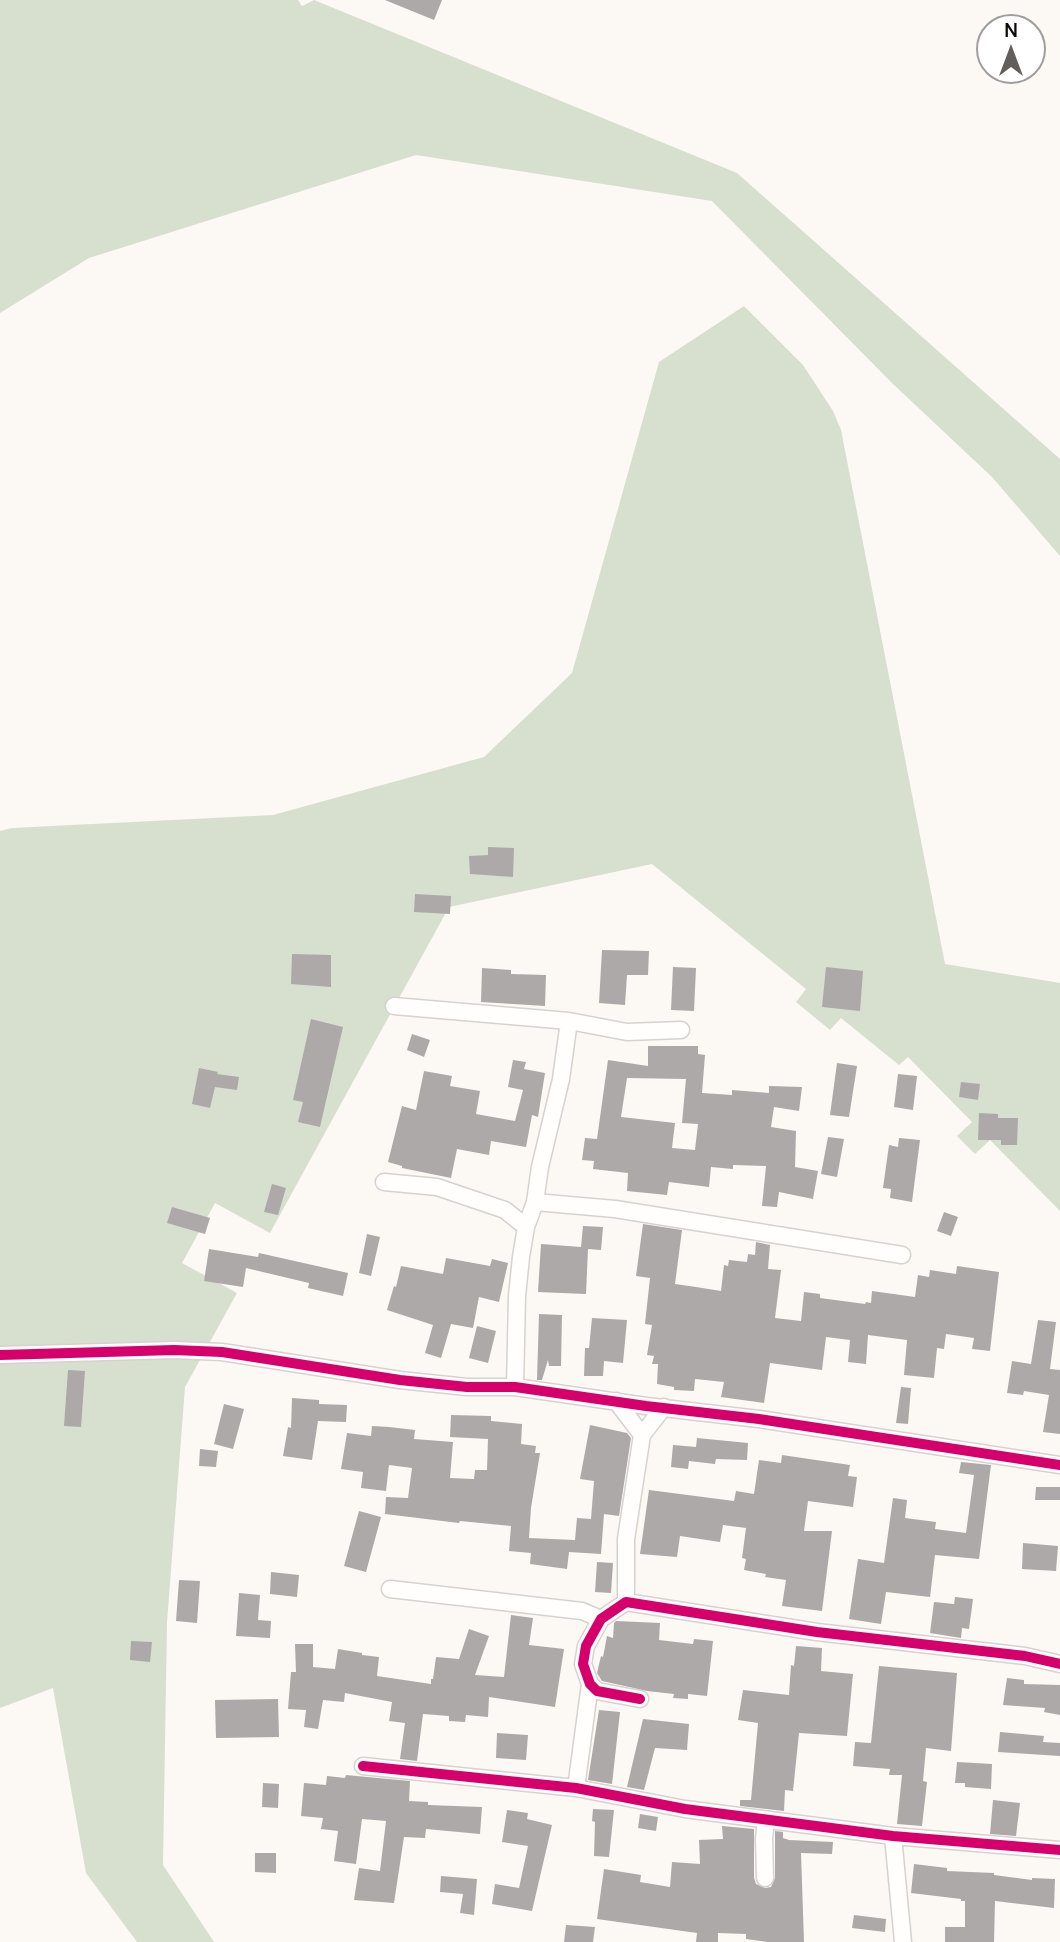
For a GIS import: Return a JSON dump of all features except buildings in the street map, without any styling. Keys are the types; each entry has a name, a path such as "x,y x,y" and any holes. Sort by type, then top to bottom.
{"street":[{"path":"394,1006 569,1021 627,1032 681,1030"},
{"path":"515,1387 517,1296 526,1227 535,1202 540,1167 561,1079 569,1021"},
{"path":"384,1182 437,1187 505,1210 526,1227"},
{"path":"535,1202 626,1211 902,1255"},
{"path":"0,1355 174,1350 222,1352 400,1380 467,1387 515,1387 759,1419 1060,1465"},
{"path":"616,1401 642,1435"},
{"path":"625,1602 626,1539 642,1435 664,1407"},
{"path":"390,1589 582,1611 601,1619"},
{"path":"640,1699 597,1691 590,1684 583,1664 586,1646 601,1619 625,1602 829,1634 1025,1656 1060,1664"},
{"path":"576,1788 590,1684"},
{"path":"363,1766 576,1788 685,1809 893,1836 1060,1850"},
{"path":"765,1878 766,1820"},
{"path":"893,1836 903,1942"}],"green space":[{"path":"0,0 298,0 302,6 314,0 737,173 1060,459 1060,556 992,477 893,384 712,201 416,155 89,258 0,313"},
{"path":"744,306 803,365 833,411 841,430 945,964 1060,983 1060,1211 990,1140 975,1154 957,1136 972,1122 908,1057 899,1065 841,1018 830,1030 796,1002 806,989 652,864 449,907 270,1233 215,1203 182,1263 237,1293 185,1387 167,1622 163,1865 214,1942 137,1942 86,1873 53,1688 0,1708 0,831 12,828 273,815 484,757 572,673 659,362"}],"cycle path":[{"path":"0,1355 174,1350 222,1352 400,1380 467,1387 515,1387 759,1419 1060,1465"},
{"path":"640,1699 597,1691 590,1684 583,1664 586,1646 601,1619 626,1602 817,1632 1025,1656 1060,1664"},
{"path":"363,1766 576,1788 685,1809 893,1836 1060,1850"}]}
